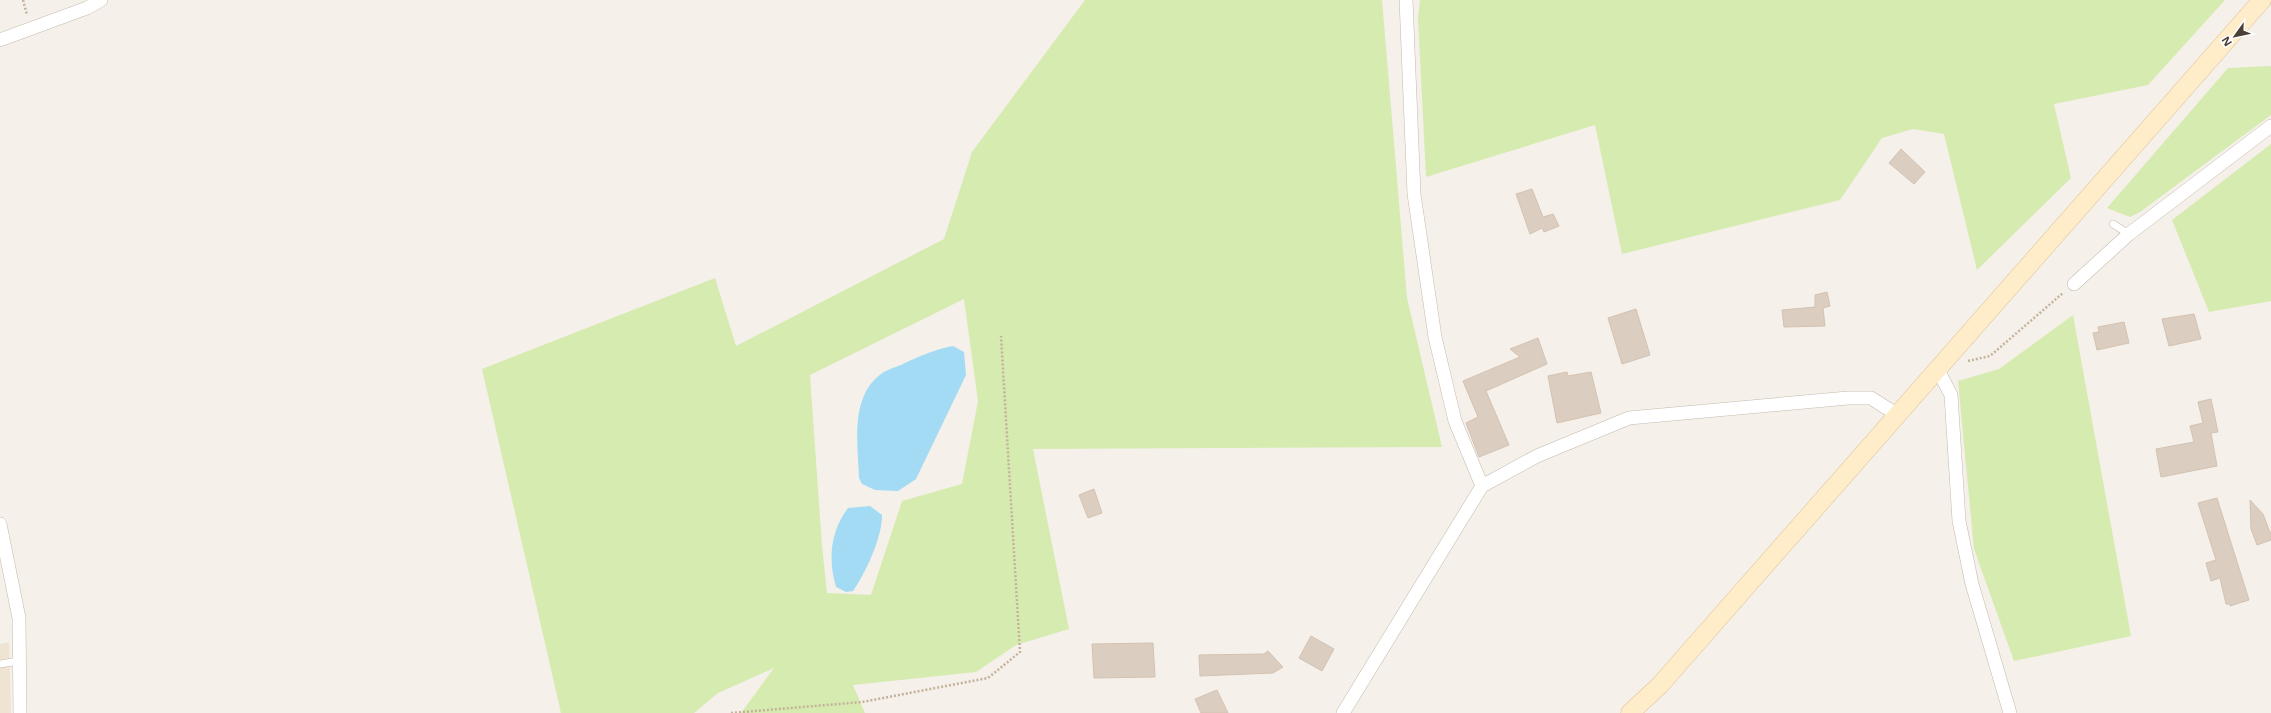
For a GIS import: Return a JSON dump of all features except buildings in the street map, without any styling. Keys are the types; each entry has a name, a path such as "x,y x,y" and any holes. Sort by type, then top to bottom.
{"main road":[{"path":"1630,713 1660,685 1896,414 2262,0"}],"street":[{"path":"0,40 86,8 101,0"},
{"path":"1406,0 1414,194 1434,330 1455,421 1482,486"},
{"path":"2074,284 2128,234 2271,126"},
{"path":"1937,368 1951,395 1959,521 1971,577 2010,713"},
{"path":"1343,713 1482,486 1537,456 1629,418 1848,398 1871,398 1896,414"},
{"path":"0,524 20,618 20,713"}],"lane":[{"path":"2113,224 2128,234"},
{"path":"0,664 19,661"}],"path":[{"path":"1967,361 1990,356 2074,284"},
{"path":"731,713 862,702 988,678 1020,652 1001,336"}],"shaded area":[{"path":"9,642 11,713 0,713 0,644"}],"green space":[{"path":"1085,0 1382,0 1407,298 1442,447 1033,449 1069,629 1016,645 976,672 853,685 865,713 741,713 774,668 718,693 694,713 561,713 482,369 715,278 736,346 944,239 972,152","holes":["964,299 978,401 962,484 902,501 871,595 827,593 822,546 810,375"]},
{"path":"1420,0 2225,0 2148,85 2054,104 2071,178 1977,270 1944,134 1913,129 1882,138 1840,200 1622,254 1595,125 1426,177 1418,18"},
{"path":"2271,66 2271,115 2140,212 2130,217 2107,208 2228,68"},
{"path":"2271,144 2271,301 2209,312 2172,220"},
{"path":"2073,315 2131,636 2014,661 1974,549 1958,381 1999,369"}],"water":[{"path":"953,346 964,352 966,375 916,479 898,491 875,490 862,484 859,478 857,435 860,406 865,393 873,381 884,372 930,352"},
{"path":"870,506 882,515 879,534 868,565 858,583 853,591 846,592 836,587 833,577 832,546 834,536 842,517 848,508"}]}
